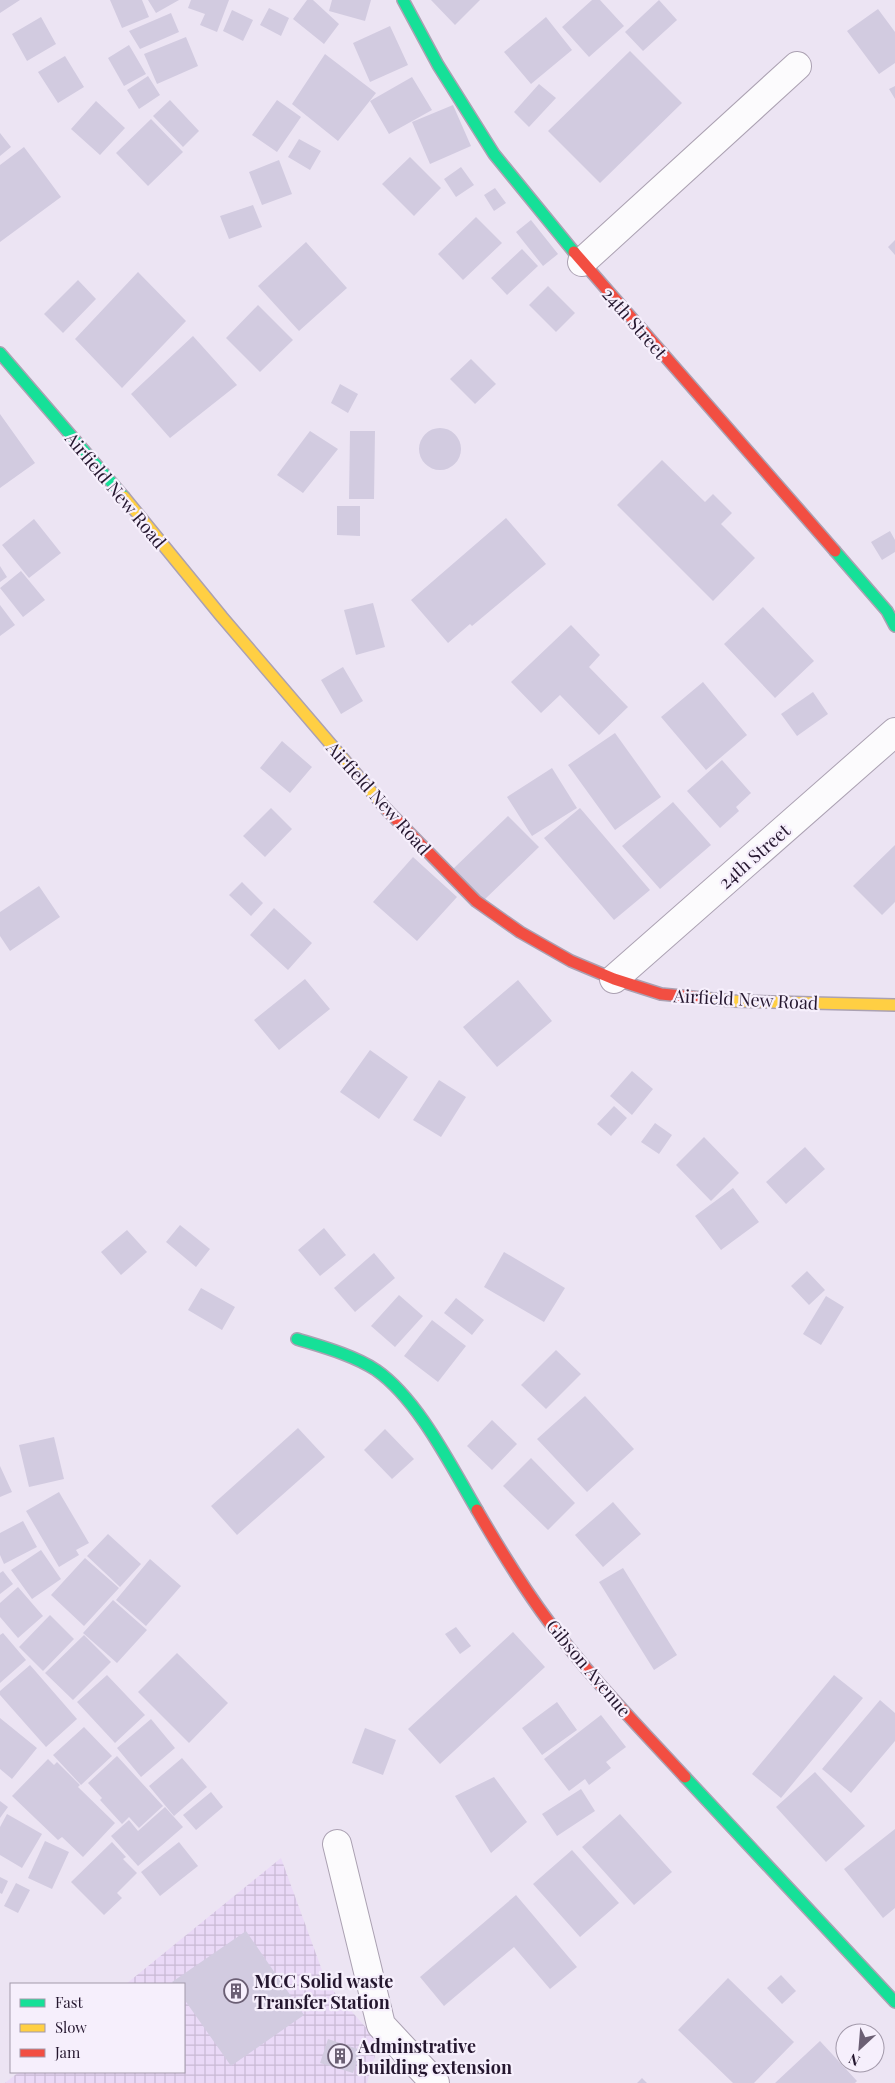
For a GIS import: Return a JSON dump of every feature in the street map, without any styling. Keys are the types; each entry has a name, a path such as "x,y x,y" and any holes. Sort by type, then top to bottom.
{"street":[{"name":"24th Street","path":"403,0 438,65 494,154 582,262 887,611 895,626"},
{"path":"582,262 798,66"},
{"name":"Airfield New Road","path":"0,353 131,505 228,624 391,815 476,901 520,932 571,961 614,979 661,994 734,1001 895,1005"},
{"name":"24th Street","path":"614,979 895,732"},
{"name":"Gibson Avenue","path":"297,1339 338,1352 374,1368 394,1384 433,1435 506,1560 550,1623 614,1700 895,2002"},
{"path":"337,1844 381,2025 435,2083"}],"shaded area":[{"path":"281,1858 327,1984 379,2042 367,2083 5,2083 18,2073 185,2073 185,1983 127,1983"}],"building":[{"path":"0,0 20,0 0,13"},
{"path":"110,0 142,0 149,17 122,28"},
{"path":"148,0 179,0 156,13"},
{"path":"191,0 229,0 217,32 200,25 205,14 188,8"},
{"path":"307,0 313,0 339,24 324,44 293,19"},
{"path":"332,0 371,0 365,21 329,11"},
{"path":"431,0 480,0 455,25"},
{"path":"592,0 600,0 624,26 589,57 562,27"},
{"path":"659,0 677,20 643,51 625,32"},
{"path":"269,8 289,18 281,36 260,25"},
{"path":"878,9 895,32 895,63 879,74 847,31"},
{"path":"232,10 253,20 243,41 223,31"},
{"path":"171,13 179,32 140,49 129,31"},
{"path":"41,17 56,44 27,61 12,34"},
{"path":"546,17 572,50 531,84 504,52"},
{"path":"390,26 408,65 370,82 353,43"},
{"path":"186,37 198,66 157,84 144,54"},
{"path":"129,45 146,74 124,86 108,58"},
{"path":"630,51 682,103 600,183 548,131"},
{"path":"325,54 376,93 338,141 292,104"},
{"path":"65,56 84,87 58,103 38,72"},
{"path":"148,76 160,95 139,109 127,90"},
{"path":"412,77 432,110 389,134 370,101"},
{"path":"539,84 556,98 529,127 514,112"},
{"path":"895,86 895,99 889,89"},
{"path":"170,100 199,131 183,147 153,116"},
{"path":"277,100 301,117 277,152 252,135"},
{"path":"96,101 125,128 100,155 71,129"},
{"path":"453,105 471,146 430,164 412,122"},
{"path":"151,119 183,152 148,186 116,153"},
{"path":"0,133 11,147 0,156"},
{"path":"299,139 321,151 310,170 288,157"},
{"path":"24,147 61,197 0,242 0,165"},
{"path":"410,157 441,188 414,216 382,184"},
{"path":"279,160 292,194 262,205 249,172"},
{"path":"461,167 474,185 456,197 444,179"},
{"path":"495,188 506,203 494,211 484,195"},
{"path":"253,205 262,227 229,239 220,216"},
{"path":"476,217 502,243 463,280 438,254"},
{"path":"531,220 558,254 543,266 516,232"},
{"path":"895,240 895,255 888,247"},
{"path":"306,242 347,288 299,331 258,286"},
{"path":"522,249 538,266 507,295 491,278"},
{"path":"138,272 186,321 122,388 75,339"},
{"path":"78,280 96,299 63,333 44,314"},
{"path":"548,286 575,313 556,332 529,305"},
{"path":"258,305 293,340 260,372 226,338"},
{"path":"193,336 237,385 170,438 131,394"},
{"path":"471,359 496,384 475,404 450,379"},
{"path":"340,384 358,394 348,413 331,403"},
{"path":"0,414 35,463 0,488"},
{"path":"440,428 455,434 461,449 455,464 440,470 425,464 419,449 425,434"},
{"path":"310,431 338,449 303,493 277,475"},
{"path":"350,431 375,431 374,499 349,499"},
{"path":"662,460 705,502 713,494 732,513 721,524 755,558 713,601 617,505"},
{"path":"337,506 360,506 360,536 337,535"},
{"path":"506,518 546,564 472,626 470,624 448,643 411,600"},
{"path":"34,519 61,553 29,578 2,545"},
{"path":"890,531 895,540 895,552 882,560 871,542"},
{"path":"0,566 7,577 0,582"},
{"path":"21,571 45,600 23,617 0,588"},
{"path":"373,603 385,647 356,655 344,610"},
{"path":"0,605 15,625 0,636"},
{"path":"763,607 814,661 775,698 724,644"},
{"path":"571,625 600,655 589,667 628,707 599,735 560,695 541,713 511,682"},
{"path":"343,667 363,701 341,714 321,680"},
{"path":"703,682 747,735 706,770 661,717"},
{"path":"813,692 828,714 797,736 781,714"},
{"path":"615,733 661,797 615,830 568,765"},
{"path":"282,741 312,767 290,793 260,768"},
{"path":"722,760 751,793 736,807 739,811 720,828 687,791"},
{"path":"552,768 577,808 532,836 507,797"},
{"path":"673,802 711,845 660,889 622,846"},
{"path":"271,808 292,829 265,857 243,836"},
{"path":"580,808 650,890 614,920 544,838"},
{"path":"508,816 539,847 483,901 453,869"},
{"path":"895,845 895,902 882,915 853,886"},
{"path":"413,857 457,897 417,941 373,902"},
{"path":"242,882 263,903 251,916 229,895"},
{"path":"39,886 60,917 10,951 0,936 0,912"},
{"path":"274,908 312,943 288,970 250,935"},
{"path":"305,979 330,1009 279,1050 254,1020"},
{"path":"518,980 552,1021 497,1067 463,1027"},
{"path":"370,1050 408,1077 379,1119 340,1092"},
{"path":"632,1071 653,1089 632,1115 610,1096"},
{"path":"439,1080 466,1097 441,1137 413,1120"},
{"path":"614,1106 627,1118 611,1136 597,1124"},
{"path":"655,1123 672,1135 659,1154 641,1142"},
{"path":"704,1137 739,1173 711,1201 676,1165"},
{"path":"805,1147 825,1169 786,1204 766,1182"},
{"path":"733,1188 759,1222 721,1250 695,1216"},
{"path":"180,1225 210,1249 196,1267 166,1242"},
{"path":"324,1228 346,1255 320,1276 298,1250"},
{"path":"127,1230 147,1252 121,1275 101,1252"},
{"path":"504,1252 565,1288 544,1322 484,1287"},
{"path":"374,1253 395,1278 355,1312 334,1288"},
{"path":"807,1271 825,1290 809,1305 791,1286"},
{"path":"201,1288 235,1307 222,1330 188,1310"},
{"path":"399,1295 423,1316 395,1347 371,1326"},
{"path":"826,1296 844,1307 821,1345 803,1334"},
{"path":"456,1298 484,1320 472,1335 444,1313"},
{"path":"432,1320 466,1346 438,1382 404,1356"},
{"path":"556,1350 581,1374 546,1409 521,1385"},
{"path":"585,1396 634,1449 587,1492 537,1439"},
{"path":"492,1420 517,1444 492,1470 467,1446"},
{"path":"298,1428 325,1457 237,1535 211,1506"},
{"path":"385,1429 414,1459 392,1479 364,1450"},
{"path":"54,1437 64,1479 29,1487 19,1445"},
{"path":"531,1458 575,1503 548,1530 503,1486"},
{"path":"0,1466 12,1492 0,1497"},
{"path":"59,1492 89,1543 76,1550 79,1555 59,1567 26,1511"},
{"path":"613,1502 641,1534 603,1567 575,1535"},
{"path":"23,1521 37,1547 4,1564 0,1555 0,1533"},
{"path":"108,1534 141,1564 120,1587 87,1556"},
{"path":"41,1550 61,1579 32,1599 11,1570"},
{"path":"85,1558 119,1588 84,1626 51,1595"},
{"path":"150,1559 181,1586 146,1626 116,1600"},
{"path":"623,1568 677,1655 654,1670 599,1582"},
{"path":"3,1571 13,1584 0,1594 0,1573"},
{"path":"18,1587 43,1616 18,1638 0,1617 0,1603"},
{"path":"113,1600 147,1630 117,1663 83,1633"},
{"path":"50,1615 74,1639 43,1671 19,1647"},
{"path":"456,1627 471,1646 460,1654 445,1634"},
{"path":"513,1632 545,1667 440,1764 408,1729"},
{"path":"3,1633 26,1660 0,1683 0,1635"},
{"path":"84,1635 111,1662 73,1700 45,1673"},
{"path":"177,1653 228,1703 189,1743 138,1692"},
{"path":"30,1665 77,1719 46,1747 0,1695 0,1691"},
{"path":"107,1675 145,1715 115,1743 77,1702"},
{"path":"834,1675 863,1698 781,1798 752,1774"},
{"path":"880,1700 895,1713 895,1741 851,1793 822,1769"},
{"path":"557,1702 577,1730 542,1755 522,1728"},
{"path":"601,1715 626,1747 606,1762 611,1768 589,1785 585,1779 569,1791 544,1759"},
{"path":"0,1718 37,1748 12,1779 0,1769"},
{"path":"151,1719 175,1748 141,1777 117,1748"},
{"path":"84,1727 112,1756 81,1785 53,1755"},
{"path":"365,1728 396,1740 383,1775 352,1763"},
{"path":"117,1756 163,1806 139,1828 129,1817 122,1824 100,1800 102,1798 88,1783"},
{"path":"182,1758 207,1787 174,1816 149,1786"},
{"path":"48,1759 54,1765 57,1762 80,1785 78,1787 115,1823 83,1857 62,1837 58,1840 12,1796"},
{"path":"815,1772 865,1826 826,1862 776,1807"},
{"path":"494,1777 527,1822 491,1853 455,1796"},
{"path":"581,1789 595,1811 557,1836 542,1814"},
{"path":"211,1792 223,1807 196,1830 183,1815"},
{"path":"0,1801 8,1807 0,1818"},
{"path":"165,1807 183,1827 138,1866 111,1836 129,1820 138,1831"},
{"path":"7,1814 42,1834 22,1868 0,1855 0,1827"},
{"path":"620,1814 672,1872 634,1905 582,1847"},
{"path":"895,1829 895,1908 883,1918 844,1869"},
{"path":"45,1841 69,1852 52,1889 28,1878"},
{"path":"112,1842 126,1857 123,1859 137,1873 117,1893 122,1898 104,1915 71,1882"},
{"path":"179,1842 198,1866 160,1896 141,1872"},
{"path":"572,1850 619,1903 580,1937 533,1884"},
{"path":"0,1877 8,1881 2,1894 0,1893"},
{"path":"16,1883 30,1890 18,1913 4,1906"},
{"path":"516,1895 577,1967 550,1989 514,1947 444,2006 420,1977"},
{"name":"MCC Solid waste Transfer Station","path":"246,1931 304,2015 231,2066 185,2000 185,1983 172,1982"},
{"path":"781,1975 796,1991 782,2004 767,1988"},
{"path":"728,1978 794,2042 754,2083 733,2083 678,2030"},
{"name":"Adminstrative building extension","path":"328,2039 361,2050 353,2073 320,2063"},
{"path":"820,2041 835,2057 835,2073 850,2073 857,2081 855,2083 775,2083"},
{"path":"642,2078 647,2083 637,2083"}],"traffic: fast":[{"path":"403,0 438,65 494,154 574,252"},
{"path":"0,353 124,497"},
{"path":"835,551 887,611 895,626"},
{"path":"297,1339 358,1360 376,1370 391,1383 420,1415 477,1510"},
{"path":"685,1777 895,2002"}],"traffic: slow":[{"path":"124,497 222,617 387,810"},
{"path":"703,998 733,1001 895,1005"}],"traffic: jam":[{"path":"574,252 835,551"},
{"path":"387,810 476,901 520,932 571,961 614,979 661,994 703,998"},
{"path":"477,1510 520,1581 565,1642 615,1701 685,1777"}],"place":[{"name":"MCC Solid waste Transfer Station","path":"236,1991"},
{"name":"Adminstrative building extension","path":"340,2056"}]}
